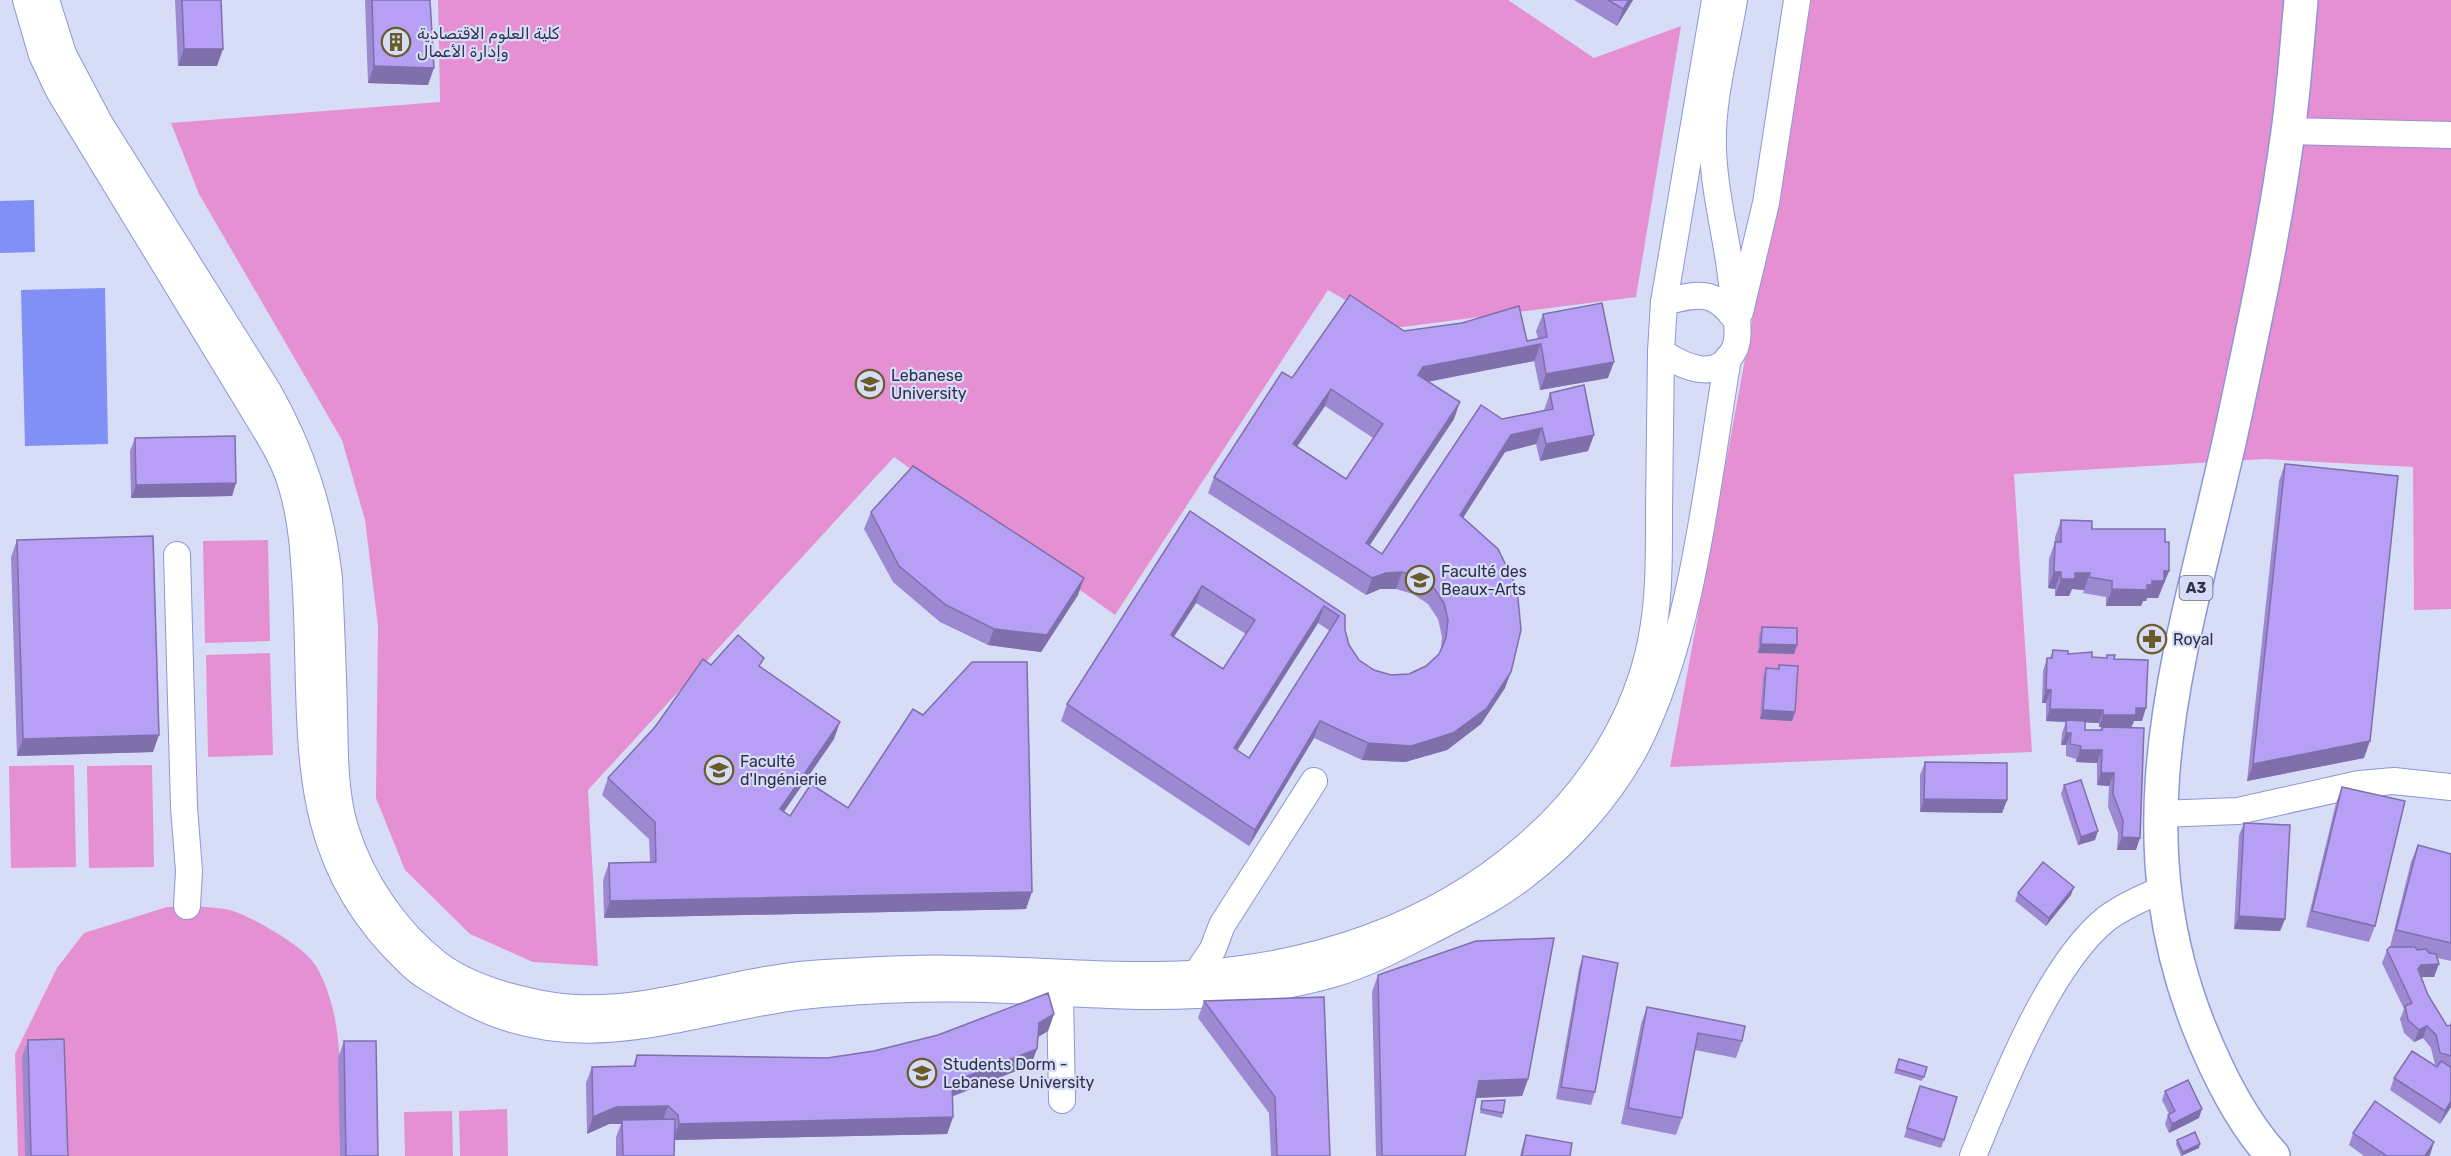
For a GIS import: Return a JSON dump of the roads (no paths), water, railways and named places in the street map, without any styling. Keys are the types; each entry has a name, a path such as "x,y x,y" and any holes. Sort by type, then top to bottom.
{"highway":[{"name":"A3","path":"2273,1156 2247,1122 2207,1047 2176,963 2163,889 2159,814 2161,767 2177,666 2237,406 2268,256 2288,131 2301,0"}],"street":[{"path":"26,0 42,55 59,91 115,165 280,455 291,484 303,541 316,798 338,868 360,907 383,937 411,966 480,1008 511,1020 573,1019 610,1031 664,1013 724,987 814,974 956,968 1111,974 1197,984 1238,992 1326,975 1385,954 1478,907 1521,879 1582,823 1614,783 1636,747 1667,671 1694,562 1728,358 1736,342 1736,322 1726,233 1715,180 1713,147 1715,105 1734,0"},
{"path":"45,0 63,54 100,124 115,165"},
{"path":"664,1013 740,1006 819,995 958,989 1060,994 1197,984 1334,950 1430,912 1468,891 1500,869 1541,833 1613,744 1636,691 1647,657 1654,622 1659,555 1661,352 1664,302 1715,0"},
{"path":"1736,322 1756,253 1766,203 1797,0"},
{"path":"2288,131 2451,135"},
{"path":"1664,302 1689,296 1708,295 1725,304 1736,322"},
{"path":"1661,352 1682,366 1698,370 1714,367 1728,358"},
{"path":"177,555 184,807 189,871 187,906"},
{"path":"1197,984 1222,925 1314,781"},
{"path":"2159,814 2238,811 2359,784 2394,781 2451,787"},
{"path":"1973,1156 2022,1044 2079,947 2106,919 2132,903 2163,889"},
{"path":"1060,994 1062,1100"}],"water":[{"path":"34,200 35,252 0,253 0,201"},
{"path":"105,288 108,444 25,446 21,290"}],"place":[{"name":"كلية العلوم الاقتصادية وإدارة الأعمال","path":"396,42"},
{"name":"Lebanese University","path":"870,384"},
{"name":"Faculté des Beaux-Arts","path":"1420,580"},
{"name":"Royal","path":"2152,639"},
{"name":"Faculté d'Ingénierie","path":"719,770"},
{"name":"Students Dorm - Lebanese University","path":"922,1073"}]}
